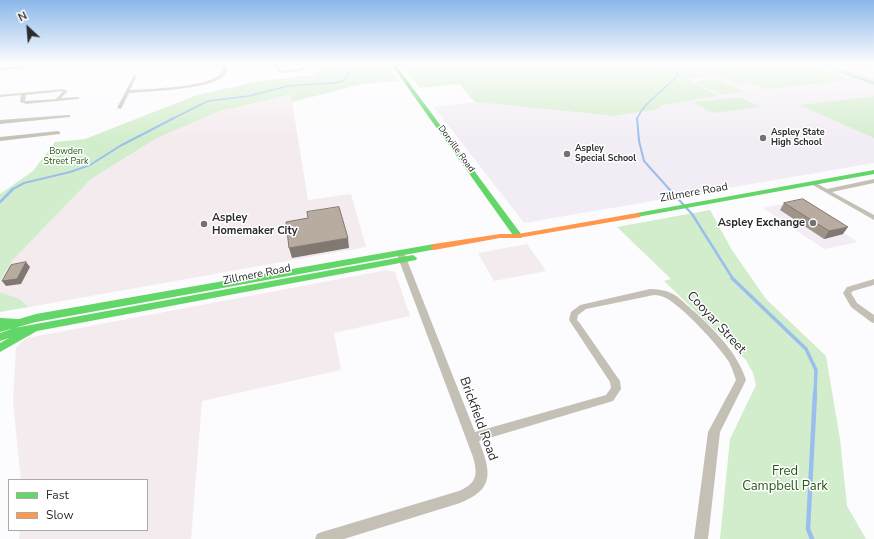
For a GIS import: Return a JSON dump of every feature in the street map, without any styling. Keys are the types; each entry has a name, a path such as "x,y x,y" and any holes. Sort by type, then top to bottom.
{"main road":[{"name":"Dorville Road","path":"411,89 518,236"},
{"name":"Zillmere Road","path":"0,337 34,328 500,236 518,236 874,172"},
{"name":"Zillmere Road","path":"0,328 16,322 401,256"},
{"path":"0,322 16,322"},
{"path":"0,348 34,328"}],"street":[{"path":"119,108 128,89"},
{"path":"127,92 153,89"},
{"path":"0,96 65,90 57,100"},
{"path":"24,94 24,103 78,98"},
{"path":"0,122 68,116"},
{"path":"0,139 58,133"},
{"path":"827,191 874,181"},
{"path":"814,184 874,218"},
{"name":"Brickfield Road","path":"322,539 460,497 475,489 481,479 483,467 401,256"},
{"path":"874,282 850,289 847,293 854,305 874,320"},
{"name":"Cooyar Street","path":"472,438 609,398 616,389 615,381 575,324 573,320 574,314 583,308 650,292 667,294 677,301 727,351 737,365 741,380 714,432 701,539"}],"shaded area":[{"path":"705,89 874,89 874,163 524,223 434,107 475,102 614,116 655,110 664,105 718,96"},
{"name":"Aspley Homemaker City","path":"291,95 308,200 351,194 366,247 29,307 20,299 0,292 0,281 12,261 91,179 157,138 220,111"},
{"path":"794,202 858,242 824,249 763,208"},
{"path":"527,244 546,271 494,281 478,253"},
{"path":"387,270 395,272 410,316 334,333 341,370 202,401 191,539 19,539 20,531 148,531 148,479 21,479 13,402 16,347 27,338"}],"green space":[{"name":"Bowden Street Park","path":"223,89 343,89 292,102 290,95 220,111 157,138 91,179 12,261 0,281 0,194 33,171 55,142 85,139 197,95"},
{"path":"464,89 706,89 719,96 664,105 655,110 614,116 475,102"},
{"path":"710,89 738,89 744,92 722,95"},
{"path":"874,96 874,138 800,105"},
{"path":"740,97 760,107 712,113 693,102"},
{"name":"Fred Campbell Park","path":"710,210 732,250 766,299 826,356 840,439 847,506 866,539 720,539 730,439 756,385 753,373 746,360 664,281 671,279 617,227"},
{"path":"0,292 20,299 29,307 0,312"}],"building":[{"path":"803,199 848,227 829,231 784,203"},
{"path":"339,207 348,238 289,248 286,222 308,218 307,212"},
{"path":"26,262 17,279 2,281 11,265"}],"waterway":[{"path":"174,118 208,101 249,96 276,89"},
{"path":"637,119 645,106 663,89"},
{"path":"11,190 24,183 70,172 90,165 120,146 174,118"},
{"path":"637,119 639,141 644,161 670,190"},
{"path":"0,202 13,189"},
{"path":"669,189 692,214 733,279"},
{"path":"733,279 806,349 816,370 815,394"},
{"path":"812,539 808,529 815,393"}],"traffic: fast":[{"path":"411,89 518,236"},
{"path":"637,215 874,172"},
{"path":"0,328 36,318 434,247"},
{"path":"0,337 14,332 413,258"},
{"path":"0,322 16,322"},
{"path":"0,348 35,328"}],"traffic: slow":[{"path":"434,247 500,236 518,236 637,215"}],"place":[{"name":"Aspley State High School","path":"763,138"},
{"name":"Aspley Special School","path":"567,154"},
{"name":"Aspley Exchange","path":"813,223"},
{"name":"Aspley Homemaker City","path":"204,224"}]}
